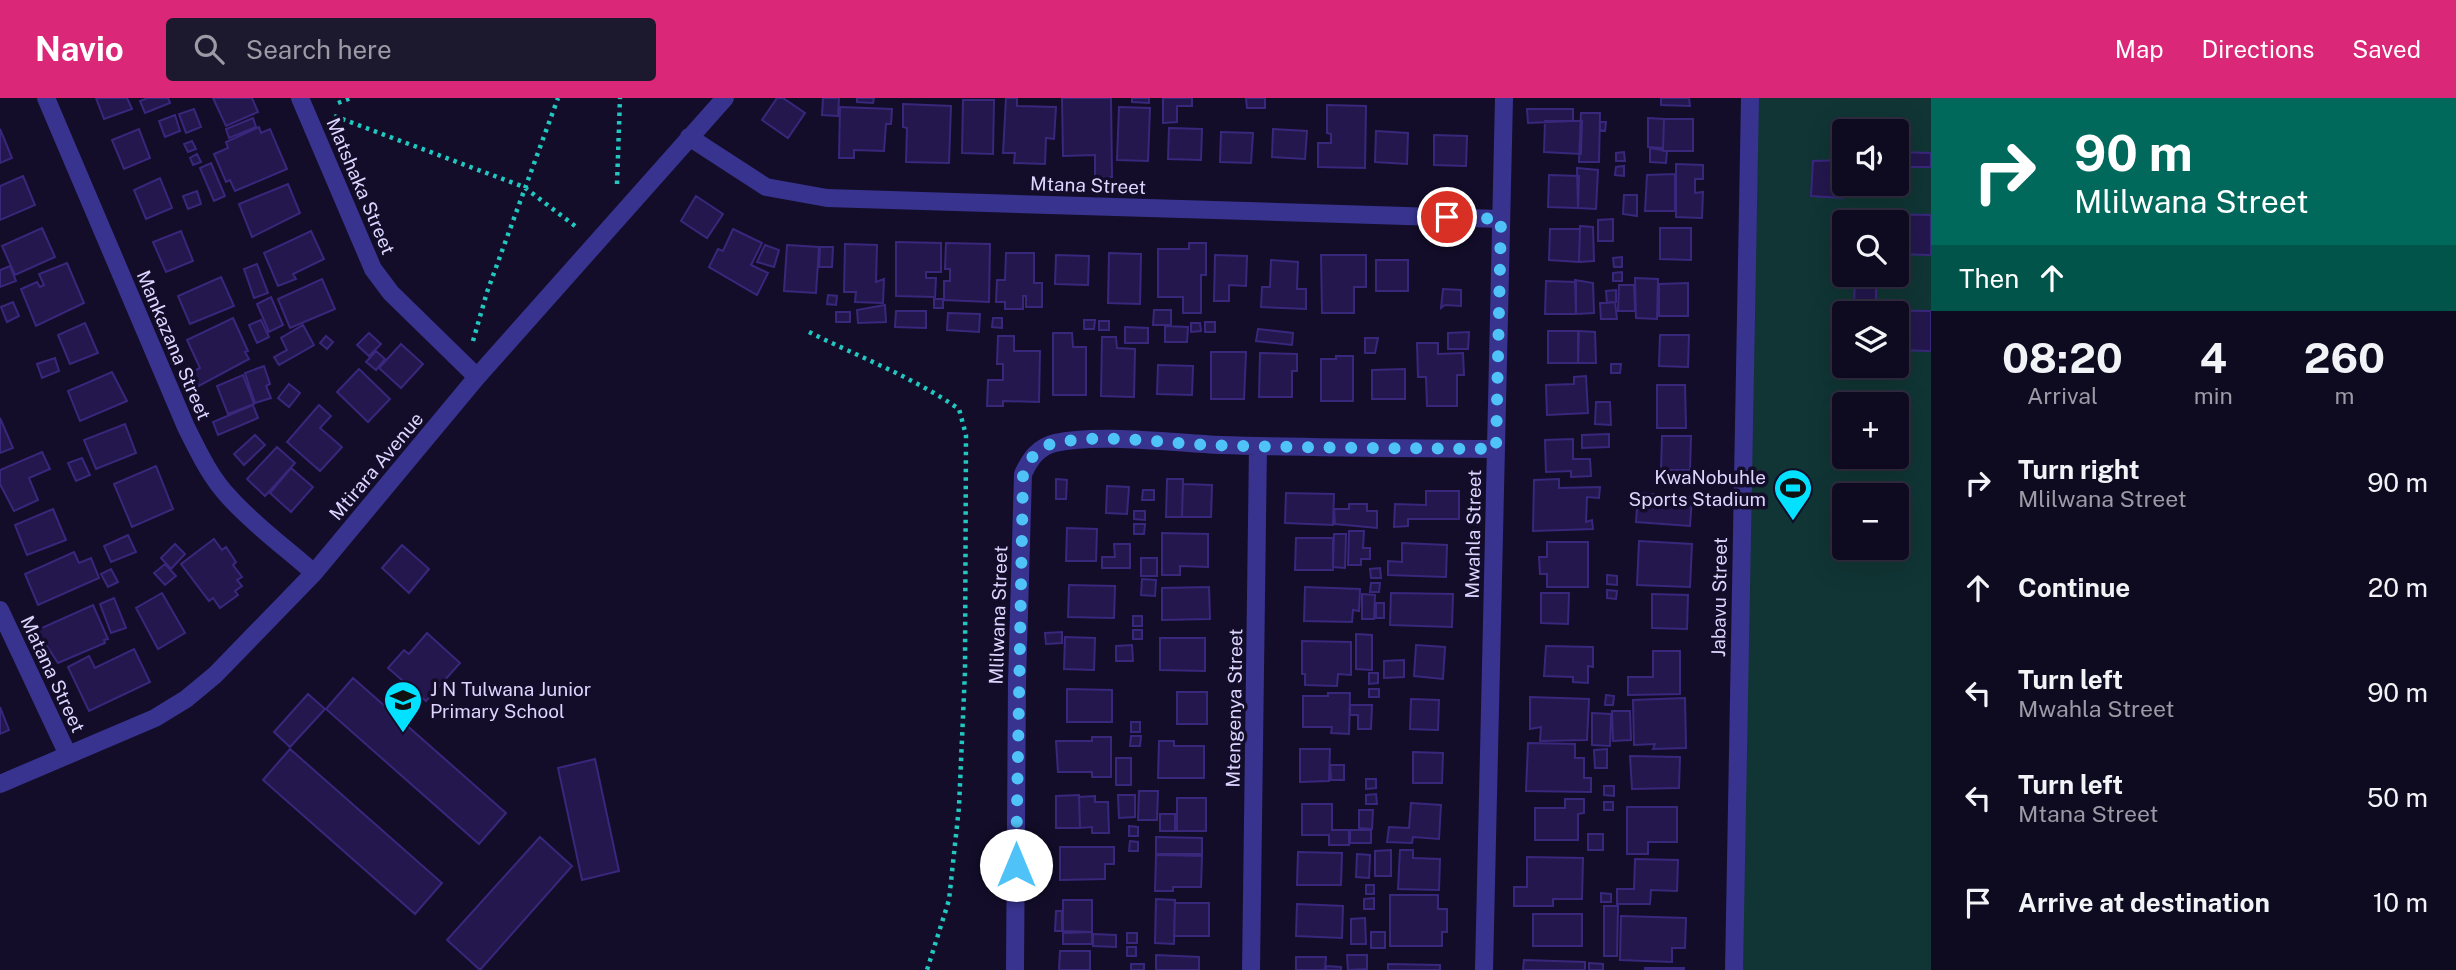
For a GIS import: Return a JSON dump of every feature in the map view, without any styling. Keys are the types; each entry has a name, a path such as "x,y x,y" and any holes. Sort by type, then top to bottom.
{"street":[{"name":"Mankazana Street","path":"46,98 186,427 208,469 227,496 314,573"},
{"name":"Matshaka Street","path":"300,98 373,269 391,293 471,371"},
{"name":"Mtirara Avenue","path":"0,784 155,718 186,699 215,675 314,573 471,371 596,242 725,98"},
{"name":"Mwahla Street","path":"1485,970 1504,98"},
{"name":"Jabavu Street","path":"1734,970 1750,98"},
{"name":"Mtana Street","path":"689,137 766,187 827,198 1501,219"},
{"name":"Mlilwana Street","path":"1015,970 1017,682 1023,474 1030,458 1043,447 1056,442 1094,440 1258,446 1496,449"},
{"name":"Mtengenya Street","path":"1251,970 1258,446"},
{"name":"Matana Street","path":"0,611 68,755"}],"path":[{"path":"338,103 351,98"},
{"path":"471,371 487,292 558,98"},
{"path":"615,220 620,98"},
{"path":"334,116 524,187 596,242"},
{"path":"809,332 883,369 924,384 960,409 966,435 965,671 959,807 949,900 927,970"}],"green space":[{"name":"KwaNobuhle Sports Stadium","path":"1750,98 1931,98 1931,970 1734,970"}],"building":[{"path":"96,98 127,98 132,109 104,119"},
{"path":"148,98 168,98 170,103 145,113 140,101"},
{"path":"213,98 252,98 258,112 226,126"},
{"path":"777,98 783,98 805,113 788,138 762,120"},
{"path":"823,98 839,98 838,116 822,115"},
{"path":"857,98 874,98 873,103 857,102"},
{"path":"1006,98 1017,98 1017,106 1056,107 1054,139 1046,138 1045,164 1014,163 1015,153 1003,153"},
{"path":"1062,98 1111,98 1112,177 1095,178 1095,155 1063,156"},
{"path":"1132,98 1149,98 1149,103 1132,102"},
{"path":"1163,98 1192,98 1192,106 1177,106 1177,122 1163,123"},
{"path":"1246,98 1265,98 1265,108 1247,108"},
{"path":"1661,98 1689,98 1690,106 1661,105"},
{"path":"963,100 994,100 993,154 962,153"},
{"path":"903,104 951,106 949,163 906,162 907,128 903,127"},
{"path":"1327,105 1366,106 1365,168 1318,167 1318,143 1331,143 1331,134 1327,133"},
{"path":"840,107 892,109 891,124 886,124 884,151 854,150 854,158 839,158"},
{"path":"1119,107 1150,108 1148,161 1117,160"},
{"path":"194,109 201,127 186,133 179,114"},
{"path":"1527,109 1573,109 1573,121 1528,123"},
{"path":"1581,113 1600,113 1599,162 1579,162"},
{"path":"175,115 180,131 165,137 159,121"},
{"path":"253,118 256,127 229,138 226,129"},
{"path":"1648,118 1664,119 1663,148 1648,147"},
{"path":"1664,119 1693,119 1693,151 1663,151"},
{"path":"1545,121 1582,121 1581,154 1544,152"},
{"path":"1600,122 1606,122 1605,131 1600,130"},
{"path":"259,127 261,133 270,129 287,169 235,191 230,180 226,182 214,154 228,148 226,142"},
{"path":"1169,128 1202,129 1201,160 1168,159"},
{"path":"0,129 12,158 0,163"},
{"path":"139,129 150,158 124,169 112,140"},
{"path":"1273,129 1307,131 1305,159 1272,157"},
{"path":"1376,131 1408,133 1407,164 1375,162"},
{"path":"1221,132 1253,133 1251,163 1220,162"},
{"path":"1434,135 1467,136 1466,166 1434,165"},
{"path":"192,141 196,149 188,152 184,144"},
{"path":"1650,148 1667,151 1666,163 1650,162"},
{"path":"1624,152 1625,161 1616,161 1616,153"},
{"path":"1909,152 1931,153 1931,167 1909,167"},
{"path":"197,154 201,162 193,165 190,158"},
{"path":"1832,160 1832,196 1842,198 1811,196 1813,161"},
{"path":"211,163 225,196 214,201 200,168"},
{"path":"1676,164 1703,165 1703,179 1695,179 1695,193 1703,192 1702,218 1676,217"},
{"path":"1624,166 1624,176 1615,175 1616,167"},
{"path":"1577,168 1598,170 1596,209 1578,208"},
{"path":"1675,174 1675,211 1645,211 1647,175"},
{"path":"1549,175 1579,176 1578,208 1548,207"},
{"path":"23,176 35,205 0,220 0,186"},
{"path":"160,178 172,208 146,219 134,190"},
{"path":"288,184 300,213 252,237 239,204"},
{"path":"197,191 201,204 188,209 183,196"},
{"path":"1624,195 1637,195 1637,216 1623,214"},
{"path":"696,196 723,214 707,238 681,221"},
{"path":"1909,215 1931,215 1931,255 1909,254"},
{"path":"1613,219 1613,241 1598,241 1598,220"},
{"path":"1580,226 1593,227 1594,261 1579,262"},
{"path":"42,228 55,257 15,275 2,246"},
{"path":"1660,228 1691,228 1691,260 1660,259"},
{"path":"733,229 762,243 751,265 768,273 757,295 709,267 718,249 723,251"},
{"path":"1550,229 1580,229 1579,262 1549,260"},
{"path":"181,231 193,261 166,272 153,242"},
{"path":"311,231 324,259 293,274 296,279 278,286 264,253"},
{"path":"896,242 941,243 941,272 926,272 926,278 936,278 935,297 896,296"},
{"path":"946,243 990,244 989,302 944,300 944,281 950,281 950,269 945,269"},
{"path":"1189,243 1206,243 1206,275 1201,275 1201,313 1183,313 1183,297 1158,297 1158,249 1189,249"},
{"path":"845,244 877,245 876,282 884,279 883,303 855,302 856,292 844,292"},
{"path":"765,245 779,250 774,267 757,262"},
{"path":"787,245 819,247 816,293 784,291"},
{"path":"820,247 833,247 832,267 819,267"},
{"path":"1006,253 1034,253 1034,283 1042,283 1042,307 1026,307 1026,296 1023,296 1023,309 1005,309 1005,302 996,302 997,280 1005,280"},
{"path":"1109,253 1141,254 1140,304 1108,303"},
{"path":"1056,255 1089,256 1088,285 1055,284"},
{"path":"1215,255 1247,256 1246,286 1229,285 1229,301 1214,301"},
{"path":"1321,255 1366,255 1366,287 1354,287 1354,313 1322,313"},
{"path":"1622,257 1622,267 1614,267 1613,258"},
{"path":"1271,260 1298,262 1297,289 1306,289 1306,309 1261,307 1262,287 1270,287"},
{"path":"1376,260 1408,260 1408,291 1376,291"},
{"path":"67,263 84,303 36,326 21,289 37,282 40,287 44,285 39,274"},
{"path":"257,264 268,293 254,298 244,269"},
{"path":"10,266 16,281 0,287 0,270"},
{"path":"1622,272 1622,281 1613,281 1613,273"},
{"path":"221,277 234,306 190,324 178,296"},
{"path":"1635,278 1658,279 1657,319 1636,318"},
{"path":"322,279 335,309 290,328 278,299"},
{"path":"1575,280 1593,283 1594,313 1576,314"},
{"path":"1546,281 1576,282 1576,314 1545,314"},
{"path":"1688,283 1688,316 1659,316 1659,284"},
{"path":"1619,285 1634,285 1635,311 1618,311"},
{"path":"1855,287 1876,287 1876,301 1854,301"},
{"path":"1443,289 1461,290 1461,306 1445,305 1441,308"},
{"path":"1616,290 1616,302 1607,303 1606,291"},
{"path":"828,295 837,296 836,305 827,304"},
{"path":"271,297 283,325 269,332 257,304"},
{"path":"934,299 943,299 943,308 934,308"},
{"path":"13,302 19,316 7,322 1,307"},
{"path":"1615,302 1617,319 1601,319 1600,303"},
{"path":"885,305 886,322 858,323 857,310"},
{"path":"1154,310 1171,310 1171,325 1153,325"},
{"path":"896,311 926,311 926,328 895,327"},
{"path":"1909,311 1931,311 1931,351 1909,350"},
{"path":"836,312 850,312 850,322 836,322"},
{"path":"948,313 980,314 979,332 947,330"},
{"path":"233,318 249,359 195,388 188,374 200,368 187,340"},
{"path":"993,318 1002,318 1002,328 992,327"},
{"path":"261,320 269,337 257,343 249,325"},
{"path":"1084,320 1095,320 1094,329 1084,329"},
{"path":"1099,321 1109,321 1109,330 1099,330"},
{"path":"1205,322 1215,322 1215,332 1205,332"},
{"path":"85,323 98,353 70,364 58,335"},
{"path":"1191,323 1200,323 1201,331 1191,332"},
{"path":"303,325 314,345 279,365 274,357 287,350 281,338"},
{"path":"1165,326 1188,327 1187,342 1165,342"},
{"path":"1125,327 1148,328 1148,343 1125,343"},
{"path":"1258,329 1293,333 1292,345 1256,341"},
{"path":"1548,331 1578,331 1578,363 1548,363"},
{"path":"1579,331 1595,332 1596,363 1578,363"},
{"path":"1469,332 1468,349 1448,349 1448,333"},
{"path":"369,333 381,344 369,356 357,345"},
{"path":"1053,333 1072,333 1073,347 1086,347 1086,395 1053,395"},
{"path":"1660,335 1689,335 1688,367 1659,366"},
{"path":"326,336 333,342 327,349 320,343"},
{"path":"998,336 1014,336 1014,351 1040,351 1039,402 1003,401 1003,406 987,406 988,380 1003,380 1003,364 997,364"},
{"path":"1102,337 1116,337 1117,348 1135,349 1134,397 1101,396"},
{"path":"1365,338 1378,338 1375,353 1365,353"},
{"path":"1417,343 1438,343 1438,354 1463,353 1464,375 1457,375 1457,406 1427,406 1426,377 1418,377"},
{"path":"401,344 423,364 401,388 379,368"},
{"path":"376,351 385,359 376,370 366,362"},
{"path":"1211,352 1246,352 1244,399 1211,399"},
{"path":"1260,353 1297,354 1297,371 1292,371 1292,397 1259,397"},
{"path":"1336,356 1353,356 1353,401 1321,401 1321,359 1336,359"},
{"path":"55,358 59,371 42,378 37,364"},
{"path":"1611,364 1621,364 1620,373 1611,373"},
{"path":"1158,365 1193,366 1192,395 1157,394"},
{"path":"264,366 270,384 266,386 271,398 255,403 245,373"},
{"path":"359,369 390,399 368,422 337,392"},
{"path":"1405,369 1405,399 1372,399 1372,370"},
{"path":"112,372 127,401 80,421 68,391"},
{"path":"243,375 254,404 228,414 217,386"},
{"path":"1586,376 1588,413 1547,415 1546,385 1574,384 1574,377"},
{"path":"289,384 300,393 289,407 278,398"},
{"path":"1657,385 1685,385 1686,428 1657,428"},
{"path":"1596,402 1610,402 1611,425 1595,424"},
{"path":"253,405 258,418 218,435 213,422"},
{"path":"319,405 331,416 320,428 342,447 320,471 287,442"},
{"path":"0,418 13,448 0,453"},
{"path":"125,424 136,453 96,469 84,440"},
{"path":"1609,434 1609,447 1582,448 1582,435"},
{"path":"255,435 265,445 244,465 234,454"},
{"path":"1662,436 1691,436 1690,470 1661,470"},
{"path":"1573,439 1573,459 1590,459 1591,476 1571,477 1571,471 1546,472 1545,440"},
{"path":"277,447 295,463 265,496 247,479"},
{"path":"42,452 50,469 29,478 38,500 14,511 0,484 0,470"},
{"path":"82,458 90,475 76,481 68,463"},
{"path":"156,466 173,509 132,527 114,484"},
{"path":"291,468 313,487 291,512 270,493"},
{"path":"1056,479 1067,480 1066,499 1056,499"},
{"path":"1167,479 1183,479 1182,517 1166,517"},
{"path":"1559,479 1559,488 1600,487 1599,498 1587,497 1586,522 1592,520 1593,529 1533,531 1534,480"},
{"path":"1183,484 1212,485 1211,517 1182,517"},
{"path":"1107,486 1129,487 1127,514 1106,513"},
{"path":"1143,490 1154,490 1154,500 1142,500"},
{"path":"1426,491 1459,491 1459,519 1408,519 1408,526 1394,527 1395,504 1426,505"},
{"path":"1286,493 1334,494 1333,525 1285,523"},
{"path":"1638,493 1692,497 1690,526 1636,522"},
{"path":"1349,504 1367,504 1367,511 1377,511 1377,528 1335,524 1334,509 1349,509"},
{"path":"53,509 66,540 27,555 15,525"},
{"path":"1134,511 1145,511 1145,520 1134,519"},
{"path":"1134,524 1145,524 1144,534 1134,534"},
{"path":"1067,528 1097,529 1096,561 1066,561"},
{"path":"1349,531 1364,531 1363,548 1370,548 1370,559 1361,559 1361,565 1348,565"},
{"path":"1162,533 1208,534 1208,567 1180,566 1180,575 1162,575"},
{"path":"1334,534 1346,534 1345,568 1333,567"},
{"path":"128,535 136,552 111,562 104,546"},
{"path":"1296,538 1333,538 1333,570 1295,570"},
{"path":"214,539 222,550 226,547 236,562 233,565 242,577 237,580 242,586 235,591 238,595 220,608 213,598 209,601 181,564"},
{"path":"1639,541 1692,544 1690,587 1637,585"},
{"path":"1547,542 1588,542 1588,587 1547,587 1547,574 1540,574 1539,557 1547,557"},
{"path":"1402,543 1447,545 1446,577 1388,575 1388,561 1402,562"},
{"path":"175,544 185,554 171,569 161,558"},
{"path":"1114,544 1130,544 1130,568 1102,568 1102,557 1115,557"},
{"path":"402,545 429,569 409,593 382,568"},
{"path":"74,552 79,563 91,558 99,578 38,605 25,574"},
{"path":"1141,558 1157,558 1157,576 1141,576"},
{"path":"165,564 176,576 165,585 154,573"},
{"path":"1380,568 1381,578 1371,578 1370,569"},
{"path":"111,569 118,582 108,587 101,574"},
{"path":"1607,575 1617,576 1617,585 1607,584"},
{"path":"1142,579 1156,580 1155,596 1141,595"},
{"path":"1371,583 1380,583 1379,592 1370,592"},
{"path":"1069,585 1115,586 1114,618 1068,617"},
{"path":"1209,587 1210,619 1162,620 1162,588"},
{"path":"1305,587 1360,589 1359,611 1353,610 1352,622 1304,621"},
{"path":"1607,590 1617,591 1616,599 1607,598"},
{"path":"162,593 185,633 158,649 136,608"},
{"path":"1391,593 1453,594 1452,627 1390,625"},
{"path":"1541,593 1569,593 1568,624 1541,623"},
{"path":"1362,594 1375,595 1374,619 1362,619"},
{"path":"1652,594 1688,595 1687,629 1652,628"},
{"path":"114,598 126,628 111,633 100,604"},
{"path":"1376,603 1384,603 1384,618 1376,618"},
{"path":"93,605 108,639 104,640 105,643 58,663 46,645 42,646 35,631"},
{"path":"1133,616 1142,616 1142,626 1133,626"},
{"path":"1133,630 1142,630 1142,639 1133,639"},
{"path":"1062,632 1062,643 1046,644 1045,633"},
{"path":"427,633 460,663 426,701 388,668 404,650 409,654"},
{"path":"1356,634 1372,635 1372,670 1356,669"},
{"path":"1065,637 1095,638 1094,670 1064,669"},
{"path":"1160,638 1205,638 1205,671 1160,670"},
{"path":"1302,641 1351,642 1351,675 1338,674 1337,686 1305,685 1305,674 1302,674"},
{"path":"1132,645 1133,661 1116,661 1116,646"},
{"path":"1416,645 1445,647 1443,679 1414,676"},
{"path":"1546,646 1593,647 1593,667 1588,666 1588,683 1573,682 1573,677 1544,676"},
{"path":"134,649 150,682 89,711 68,667 89,656 95,668"},
{"path":"1653,651 1680,651 1680,694 1628,695 1628,677 1653,677"},
{"path":"1404,660 1404,677 1384,678 1384,661"},
{"path":"1369,673 1378,673 1378,683 1369,684"},
{"path":"353,678 506,813 479,844 326,709"},
{"path":"1067,689 1112,690 1112,722 1067,722"},
{"path":"1369,689 1379,689 1379,697 1369,697"},
{"path":"1177,692 1207,692 1207,724 1177,724"},
{"path":"1328,693 1350,693 1349,734 1331,733 1332,727 1303,727 1303,696 1328,696"},
{"path":"308,694 325,709 290,747 274,732"},
{"path":"1606,695 1614,696 1613,705 1605,705"},
{"path":"1530,697 1589,699 1587,740 1540,741 1541,727 1530,729"},
{"path":"1685,698 1686,748 1653,749 1655,744 1634,745 1633,700"},
{"path":"1411,699 1439,700 1438,730 1410,729"},
{"path":"1350,705 1372,705 1371,729 1358,729 1358,715 1350,715"},
{"path":"0,707 9,730 0,734"},
{"path":"1612,711 1630,711 1631,740 1613,741"},
{"path":"1592,713 1611,714 1610,746 1592,745"},
{"path":"1131,722 1140,722 1140,732 1131,732"},
{"path":"1131,736 1141,736 1140,746 1130,746"},
{"path":"1092,737 1111,737 1111,777 1092,777 1092,772 1058,772 1056,741 1092,741"},
{"path":"1159,741 1174,741 1174,746 1204,746 1204,778 1158,778"},
{"path":"1528,743 1575,744 1575,758 1584,758 1584,778 1591,778 1591,792 1526,791"},
{"path":"290,749 442,883 415,914 263,780"},
{"path":"1300,749 1330,749 1329,781 1300,782"},
{"path":"1607,749 1607,768 1595,768 1594,750"},
{"path":"1413,752 1443,753 1442,783 1413,783"},
{"path":"1630,756 1680,757 1679,788 1632,789"},
{"path":"1116,758 1131,758 1131,785 1116,785"},
{"path":"595,759 619,871 582,880 558,768"},
{"path":"1330,765 1344,765 1344,780 1331,780"},
{"path":"1366,779 1376,779 1376,788 1366,789"},
{"path":"1604,786 1614,786 1614,796 1604,795"},
{"path":"1139,791 1158,791 1157,820 1138,820"},
{"path":"1376,794 1377,804 1366,804 1366,795"},
{"path":"1079,795 1080,828 1056,828 1056,796"},
{"path":"1118,795 1135,795 1135,817 1119,818"},
{"path":"1095,796 1095,802 1108,802 1109,833 1092,833 1092,827 1080,828 1079,797"},
{"path":"1177,798 1206,798 1206,831 1177,831"},
{"path":"1565,799 1584,799 1584,813 1578,814 1578,840 1535,840 1535,808 1565,808"},
{"path":"1604,802 1613,802 1613,810 1604,810"},
{"path":"1411,803 1441,805 1439,839 1413,837 1412,843 1387,842 1389,827 1409,828"},
{"path":"1302,804 1332,804 1332,830 1349,830 1349,845 1329,845 1329,835 1302,835"},
{"path":"1627,807 1677,807 1677,842 1648,842 1648,854 1627,854"},
{"path":"1359,810 1373,810 1372,829 1359,828"},
{"path":"1160,814 1175,814 1175,831 1160,831"},
{"path":"1129,826 1138,827 1138,836 1129,836"},
{"path":"1350,830 1371,830 1371,843 1350,843"},
{"path":"1588,834 1603,834 1603,850 1588,850"},
{"path":"540,837 572,866 480,970 447,940"},
{"path":"1156,837 1202,838 1202,854 1156,854"},
{"path":"1130,841 1138,842 1138,851 1129,851"},
{"path":"1060,847 1114,847 1114,864 1105,864 1105,879 1060,880"},
{"path":"1391,850 1391,876 1375,876 1375,851"},
{"path":"1400,850 1413,850 1413,858 1440,859 1439,890 1398,889"},
{"path":"1298,852 1342,853 1341,885 1297,885"},
{"path":"1357,854 1370,855 1369,878 1356,877"},
{"path":"1156,855 1202,856 1201,887 1173,887 1173,891 1155,891"},
{"path":"1527,857 1583,858 1582,899 1553,899 1553,906 1514,906 1514,887 1527,887"},
{"path":"1635,859 1678,860 1677,891 1651,890 1650,904 1617,904 1617,889 1634,889"},
{"path":"1366,885 1374,885 1374,894 1366,894"},
{"path":"1601,893 1611,894 1611,902 1601,902"},
{"path":"1390,895 1438,895 1438,909 1447,909 1447,932 1442,932 1442,946 1390,946"},
{"path":"1374,898 1374,909 1364,909 1364,899"},
{"path":"1156,899 1175,900 1174,944 1155,943"},
{"path":"1063,900 1092,900 1092,932 1063,931"},
{"path":"1175,903 1209,903 1209,936 1174,936"},
{"path":"1297,904 1343,906 1342,938 1296,936"},
{"path":"1604,906 1618,906 1617,956 1604,956"},
{"path":"1056,911 1062,911 1062,931 1055,931"},
{"path":"1533,914 1582,914 1582,946 1533,946"},
{"path":"1621,916 1686,918 1685,948 1672,948 1672,962 1620,960"},
{"path":"1365,918 1366,944 1351,944 1351,919"},
{"path":"1092,932 1092,944 1063,944 1063,933"},
{"path":"1371,932 1385,932 1385,948 1371,948"},
{"path":"1127,933 1137,933 1137,943 1127,943"},
{"path":"1093,934 1116,935 1116,947 1093,946"},
{"path":"1127,947 1136,947 1136,956 1127,956"},
{"path":"1060,951 1090,951 1090,970 1059,970"},
{"path":"1156,955 1199,957 1199,970 1156,970"},
{"path":"1347,955 1367,955 1367,969 1348,970"},
{"path":"1296,957 1326,957 1325,970 1296,970"},
{"path":"1524,960 1585,962 1585,970 1523,970"},
{"path":"1589,963 1603,964 1603,970 1589,970"},
{"path":"1131,964 1144,964 1144,970 1131,970"},
{"path":"1388,964 1440,965 1440,970 1388,970"},
{"path":"1326,966 1341,967 1341,970 1326,970"},
{"path":"1684,968 1684,970 1645,970"}],"place":[{"name":"KwaNobuhle Sports Stadium","path":"1793,522"},
{"name":"J N Tulwana Junior Primary School","path":"403,734"}],"route":[{"path":"1016,865 1017,682 1023,474 1030,458 1043,447 1056,442 1094,440 1258,446 1496,449 1501,219 1447,217"}]}
